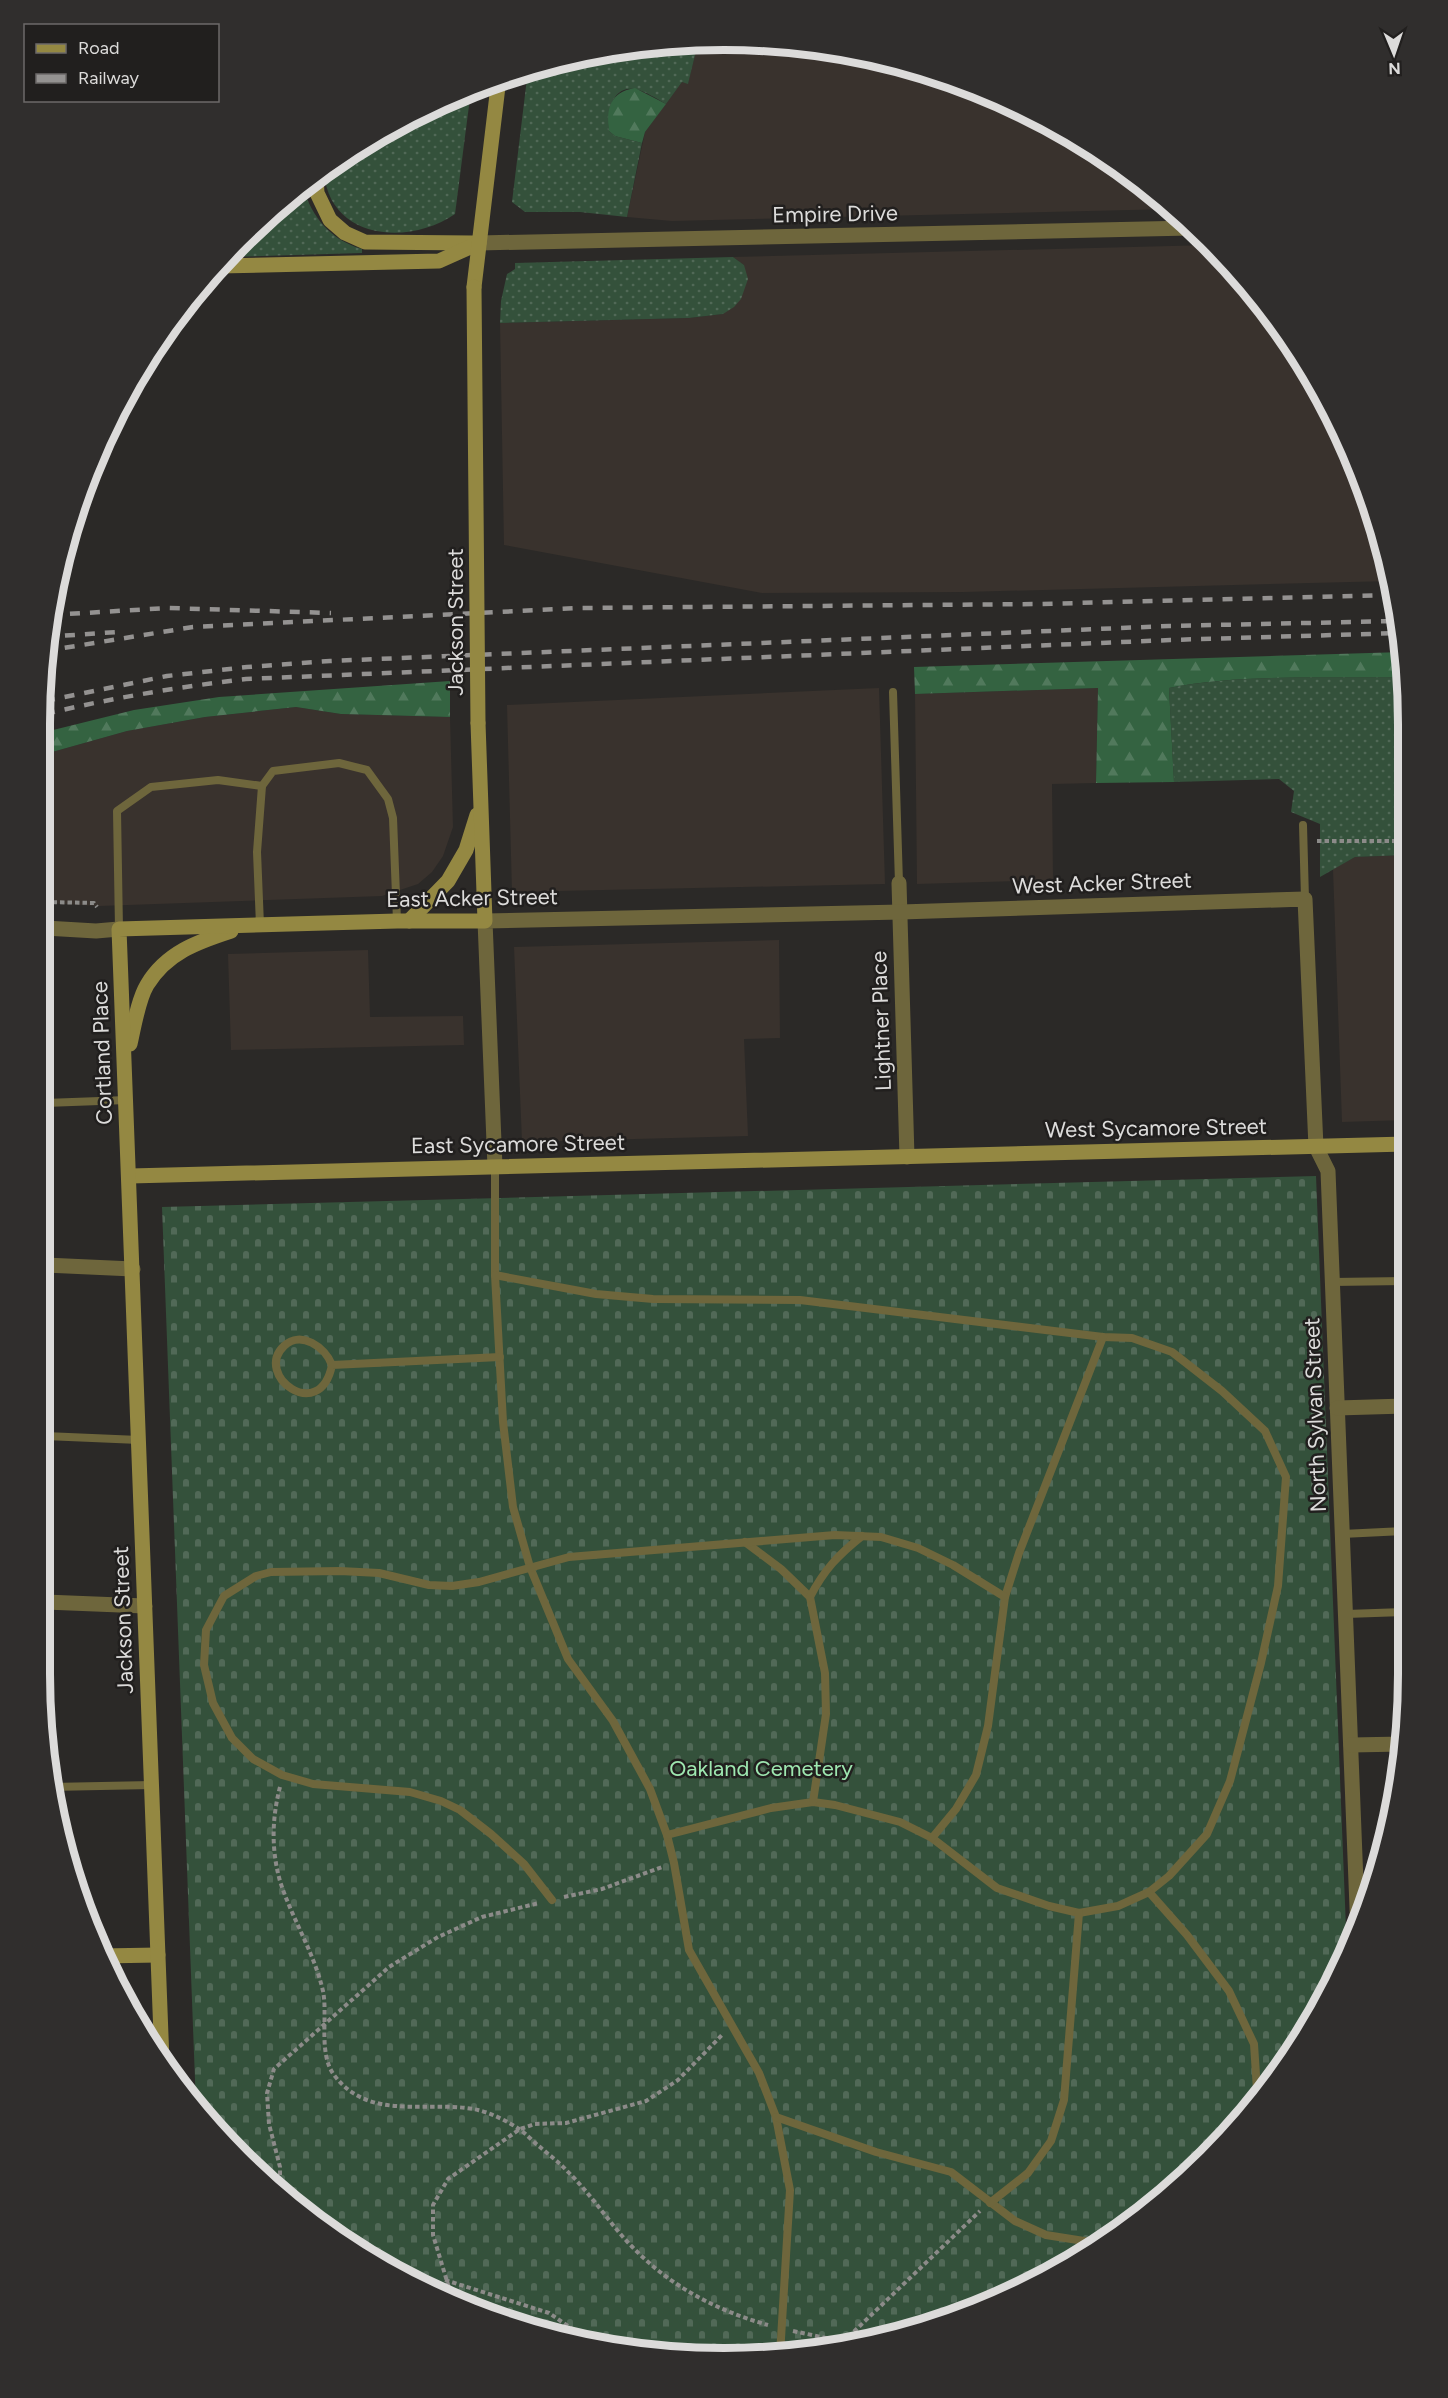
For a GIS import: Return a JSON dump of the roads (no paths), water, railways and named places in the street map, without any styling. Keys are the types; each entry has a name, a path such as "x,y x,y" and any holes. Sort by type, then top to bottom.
{"street":[{"name":"Jackson Street","path":"495,1167 478,723 474,287 497,89"},
{"path":"317,186 317,193 330,220 345,232 365,242 479,243"},
{"name":"Empire Drive","path":"479,243 1181,228"},
{"path":"229,266 439,261 479,243"},
{"path":"403,921 448,881 466,850 481,801"},
{"name":"Lightner Place","path":"899,883 907,1156"},
{"name":"West Acker Street","path":"901,912 1305,898"},
{"name":"North Sylvan Street","path":"1305,898 1316,1147 1328,1171 1351,1745 1363,1886"},
{"name":"East Acker Street","path":"50,928 96,931 119,928 403,921 901,912"},
{"path":"125,1062 146,987 167,959 203,940 254,925"},
{"name":"Cortland Place","path":"119,928 130,1176"},
{"name":"West Sycamore Street","path":"907,1156 1398,1144"},
{"name":"East Sycamore Street","path":"130,1176 907,1156"},
{"name":"Jackson Street","path":"130,1176 162,2047"},
{"path":"50,1265 133,1269"},
{"path":"1337,1408 1398,1406"},
{"path":"50,1602 145,1606"},
{"path":"1351,1745 1395,1744"},
{"path":"112,1956 159,1955"}],"lane":[{"path":"893,692 899,883"},
{"path":"254,925 262,786 273,771 339,763 367,770 388,799 393,818 403,921"},
{"path":"119,928 117,811 151,787 218,780 262,786"},
{"path":"1304,825 1305,898"},
{"path":"50,1103 127,1100"},
{"path":"495,1167 495,1275 503,1422 513,1507 530,1567 567,1659 613,1721 650,1789 667,1835 674,1863 689,1950 759,2073 776,2116 790,2190 781,2346"},
{"path":"495,1275 596,1294 653,1299 800,1299 1103,1337 1132,1338 1172,1352 1222,1391 1265,1431 1286,1478 1278,1586 1261,1663 1230,1781 1207,1834 1169,1876 1149,1892 1118,1906 1079,1913 1049,1905 997,1888 932,1838 900,1822 866,1812 813,1802 771,1808 667,1835"},
{"path":"1332,1282 1398,1281"},
{"path":"932,1838 956,1809 976,1775 988,1726 1005,1598 1019,1553 1103,1337"},
{"path":"302,1340 310,1341 323,1349 332,1365 330,1376 324,1385 315,1392 305,1394 286,1386 279,1377 277,1366 282,1348 290,1342 302,1340"},
{"path":"332,1365 500,1357"},
{"path":"50,1436 139,1440"},
{"path":"1342,1534 1398,1531"},
{"path":"552,1900 524,1864 491,1834 460,1810 441,1801 410,1791 313,1784 282,1775 253,1759 232,1738 213,1703 204,1665 206,1630 224,1596 256,1576 271,1572 379,1573 429,1585 452,1586 479,1582 569,1557 835,1534 881,1537 918,1548 953,1565 1005,1598"},
{"path":"810,1597 820,1576 833,1561 862,1536"},
{"path":"745,1542 781,1569 810,1597 825,1673 826,1714 813,1802"},
{"path":"1346,1614 1398,1612"},
{"path":"59,1787 152,1785"},
{"path":"1149,1892 1187,1935 1229,1991 1254,2044 1257,2088"},
{"path":"990,2203 1028,2173 1052,2141 1064,2100 1079,1913"},
{"path":"776,2116 876,2152 951,2172 1015,2221 1046,2235 1088,2242"}],"railway":[{"path":"54,650 193,627 579,608 1038,604 1387,595"},
{"path":"58,615 168,608 331,613"},
{"path":"51,700 167,676 330,661 1169,626 1391,621"},
{"path":"55,636 117,632"},
{"path":"50,713 145,694 246,679 1170,640 1393,633"}],"park label":[{"name":"Oakland Cemetery","path":"761,1768"}]}
